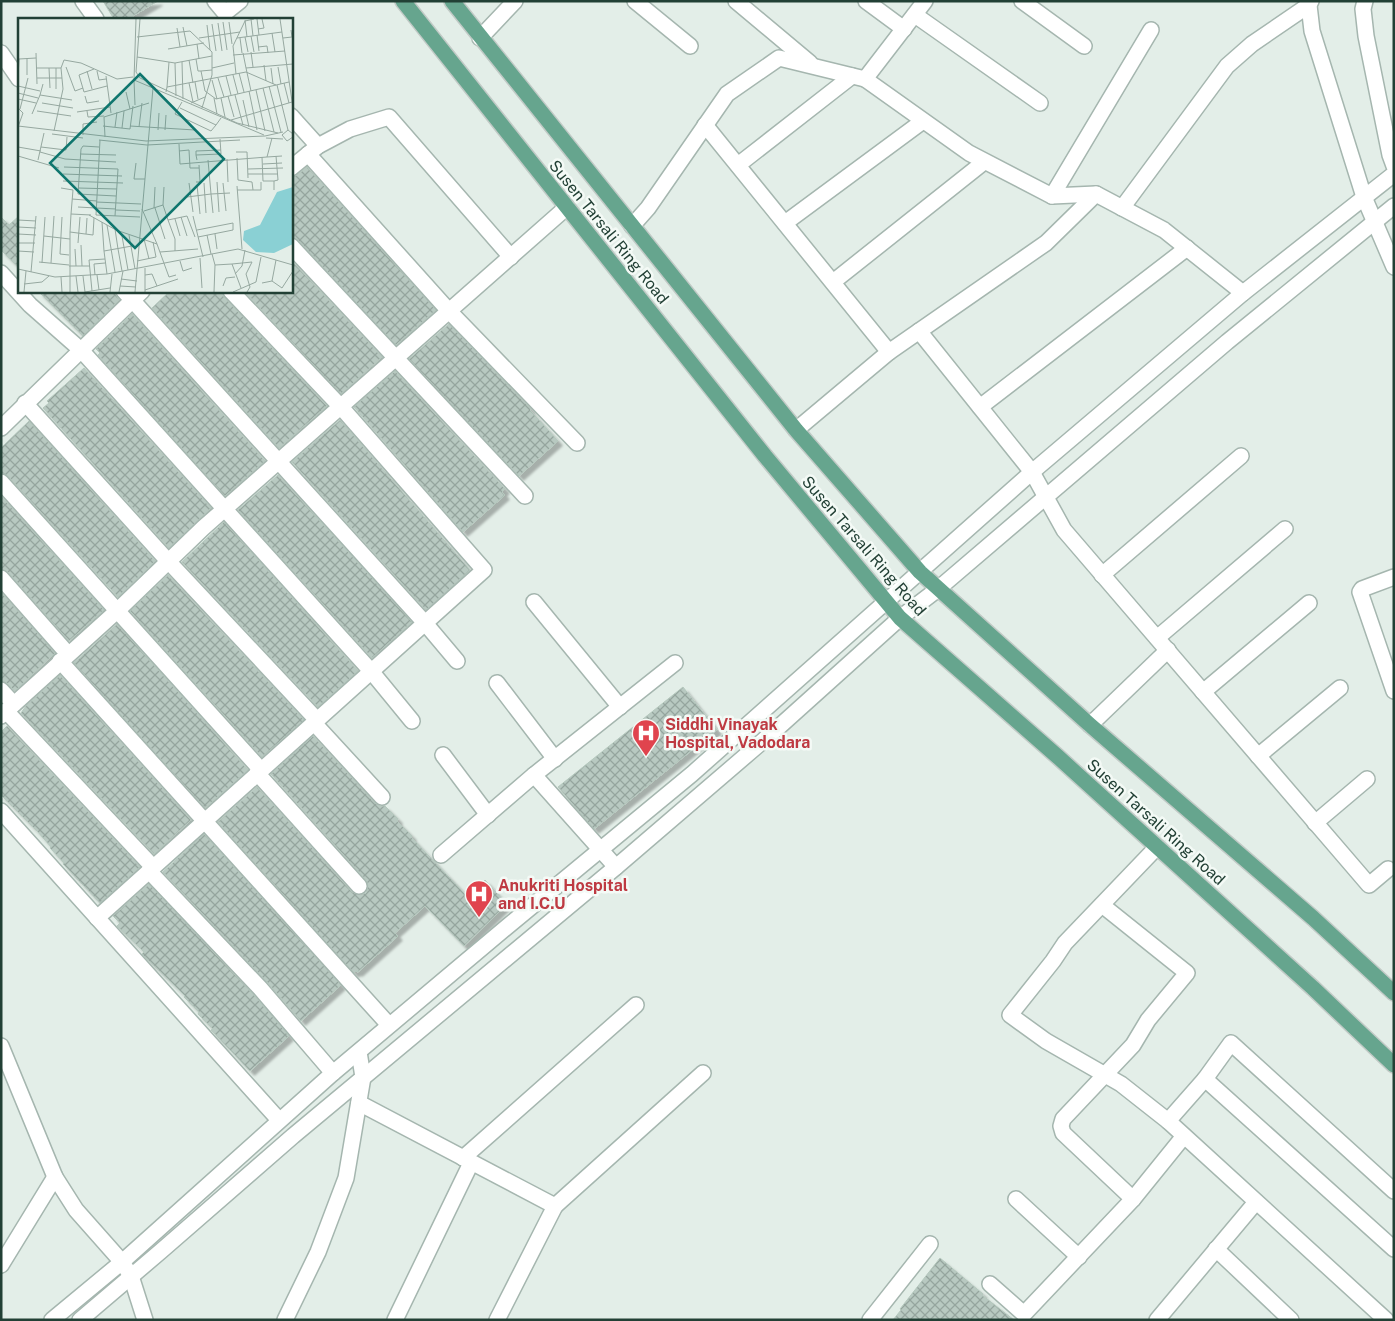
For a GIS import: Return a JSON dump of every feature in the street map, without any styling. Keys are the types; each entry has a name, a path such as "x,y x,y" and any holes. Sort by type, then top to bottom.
{"main road":[{"name":"Susen Tarsali Ring Road","path":"403,1 765,456 885,602 900,618 1057,756 1313,988 1394,1065"},
{"name":"Susen Tarsali Ring Road","path":"452,1 796,430 920,572 1090,725 1313,918 1394,993"}],"street":[{"path":"82,1 95,18"},
{"path":"215,1 225,13 240,1"},
{"path":"480,38 515,1"},
{"path":"635,1 690,46"},
{"path":"736,1 813,66"},
{"path":"866,1 904,29"},
{"path":"738,165 858,78 904,29 925,1"},
{"path":"1022,1 1084,46"},
{"path":"1365,1 1363,9 1366,36 1390,155 1394,166"},
{"path":"1310,3 1312,31 1364,197 1394,267"},
{"path":"1122,208 1228,66 1252,44 1310,3"},
{"path":"915,15 1040,103"},
{"path":"1052,196 1151,30"},
{"path":"1,53 18,78"},
{"path":"632,226 648,208 727,94 779,58 858,78 969,153 1052,196 1096,194 1164,230 1243,293"},
{"path":"292,167 313,150 350,129 389,117 511,257"},
{"path":"292,118 313,150 449,311 577,443"},
{"path":"785,223 923,121"},
{"path":"705,125 889,352"},
{"path":"833,282 984,162"},
{"path":"52,1320 122,1262 389,1025 692,774 1032,472 1243,293 1394,174"},
{"path":"796,430 889,352 1046,243 1096,194"},
{"path":"80,1320 363,1077 616,867 771,734 900,618 938,589 1227,342 1394,206"},
{"path":"7,710 117,611 225,509 567,207"},
{"path":"292,247 525,496"},
{"path":"980,407 1187,248"},
{"path":"1,273 18,291"},
{"path":"19,292 81,350 371,671 412,721"},
{"path":"97,918 484,570 341,406 232,292"},
{"path":"1,428 81,350 132,294 278,462 425,623 457,661"},
{"path":"919,331 1032,472 1064,530 1368,885 1388,869"},
{"path":"25,403 382,796"},
{"path":"1102,575 1241,456"},
{"path":"1,482 359,886"},
{"path":"1090,725 1162,644 1285,529"},
{"path":"1394,577 1362,589 1360,592 1394,691"},
{"path":"1,578 64,657 205,820 342,975 389,1025"},
{"path":"534,602 620,707"},
{"path":"1203,692 1309,603"},
{"path":"441,855 534,776 675,663"},
{"path":"497,683 555,759"},
{"path":"1258,756 1340,688"},
{"path":"1,690 7,710 260,988 333,1073"},
{"path":"443,755 488,816"},
{"path":"534,776 616,867"},
{"path":"1315,823 1367,779"},
{"path":"1,811 280,1120"},
{"path":"1157,847 1064,943 1053,962 1010,1015 1046,1041 1121,1084 1168,1122 1386,1320"},
{"path":"1102,905 1187,973 1148,1020 1133,1045 1063,1119 1061,1126 1064,1134 1132,1199"},
{"path":"395,1320 467,1161 636,1005"},
{"path":"1168,1122 1205,1079 1231,1043 1394,1191"},
{"path":"1,1046 55,1177 76,1210 122,1262 131,1276 145,1320"},
{"path":"285,1320 318,1252 346,1178 363,1077 359,1052"},
{"path":"497,1320 555,1206 703,1073"},
{"path":"1205,1079 1394,1248"},
{"path":"359,1103 555,1206"},
{"path":"990,1284 1024,1314 1132,1199 1184,1136"},
{"path":"1,1265 55,1177"},
{"path":"1016,1198 1079,1257"},
{"path":"1156,1320 1256,1202"},
{"path":"870,1320 930,1244"},
{"path":"1216,1249 1291,1320"}],"building":[{"path":"103,1 158,1 130,18 113,18"},
{"path":"307,167 436,310 396,345 298,240 292,237 292,177"},
{"path":"1,217 9,225 18,217 18,267 1,250"},
{"path":"292,261 382,357 341,394 245,292 292,292"},
{"path":"39,292 115,292 119,300 83,336"},
{"path":"169,292 222,292 224,297 327,406 279,448 152,308"},
{"path":"132,314 265,461 225,496 98,355 100,353 96,349"},
{"path":"449,324 531,409 558,441 519,476 409,359"},
{"path":"84,368 211,508 169,548 43,408 49,403 47,401"},
{"path":"395,371 505,489 502,492 505,495 463,532 354,407"},
{"path":"340,420 470,570 426,610 292,462"},
{"path":"29,421 155,561 118,597 8,476 1,473 1,448"},
{"path":"278,475 412,622 372,658 238,510"},
{"path":"1,496 104,610 69,641 8,572 1,569"},
{"path":"224,522 358,671 318,707 182,562"},
{"path":"168,575 304,720 262,757 130,611"},
{"path":"1,592 55,653 15,691 7,683 1,681"},
{"path":"117,624 248,770 205,808 74,663"},
{"path":"60,675 191,820 154,854 21,713 26,706"},
{"path":"683,687 717,730 594,829 558,787"},
{"path":"7,726 140,867 100,903 63,864 37,831 1,795 1,732"},
{"path":"313,736 375,803 385,806 398,819 397,821 411,837 468,897 485,880 507,904 464,946 425,906 395,933 398,936 358,972 354,973 218,822 257,787 352,892 360,895 366,893 368,885 366,880 271,774"},
{"path":"204,834 341,985 301,1021 267,982 163,872"},
{"path":"149,884 253,994 289,1036 250,1071 211,1030 213,1029 198,1014 199,1012 185,996 142,954 144,952 117,926 120,923 113,916"},
{"path":"940,1258 982,1295 1014,1320 893,1320"}],"place":[{"name":"Siddhi Vinayak Hospital, Vadodara","path":"646,757"},
{"name":"Anukriti Hospital and I.C.U","path":"479,918"}]}
